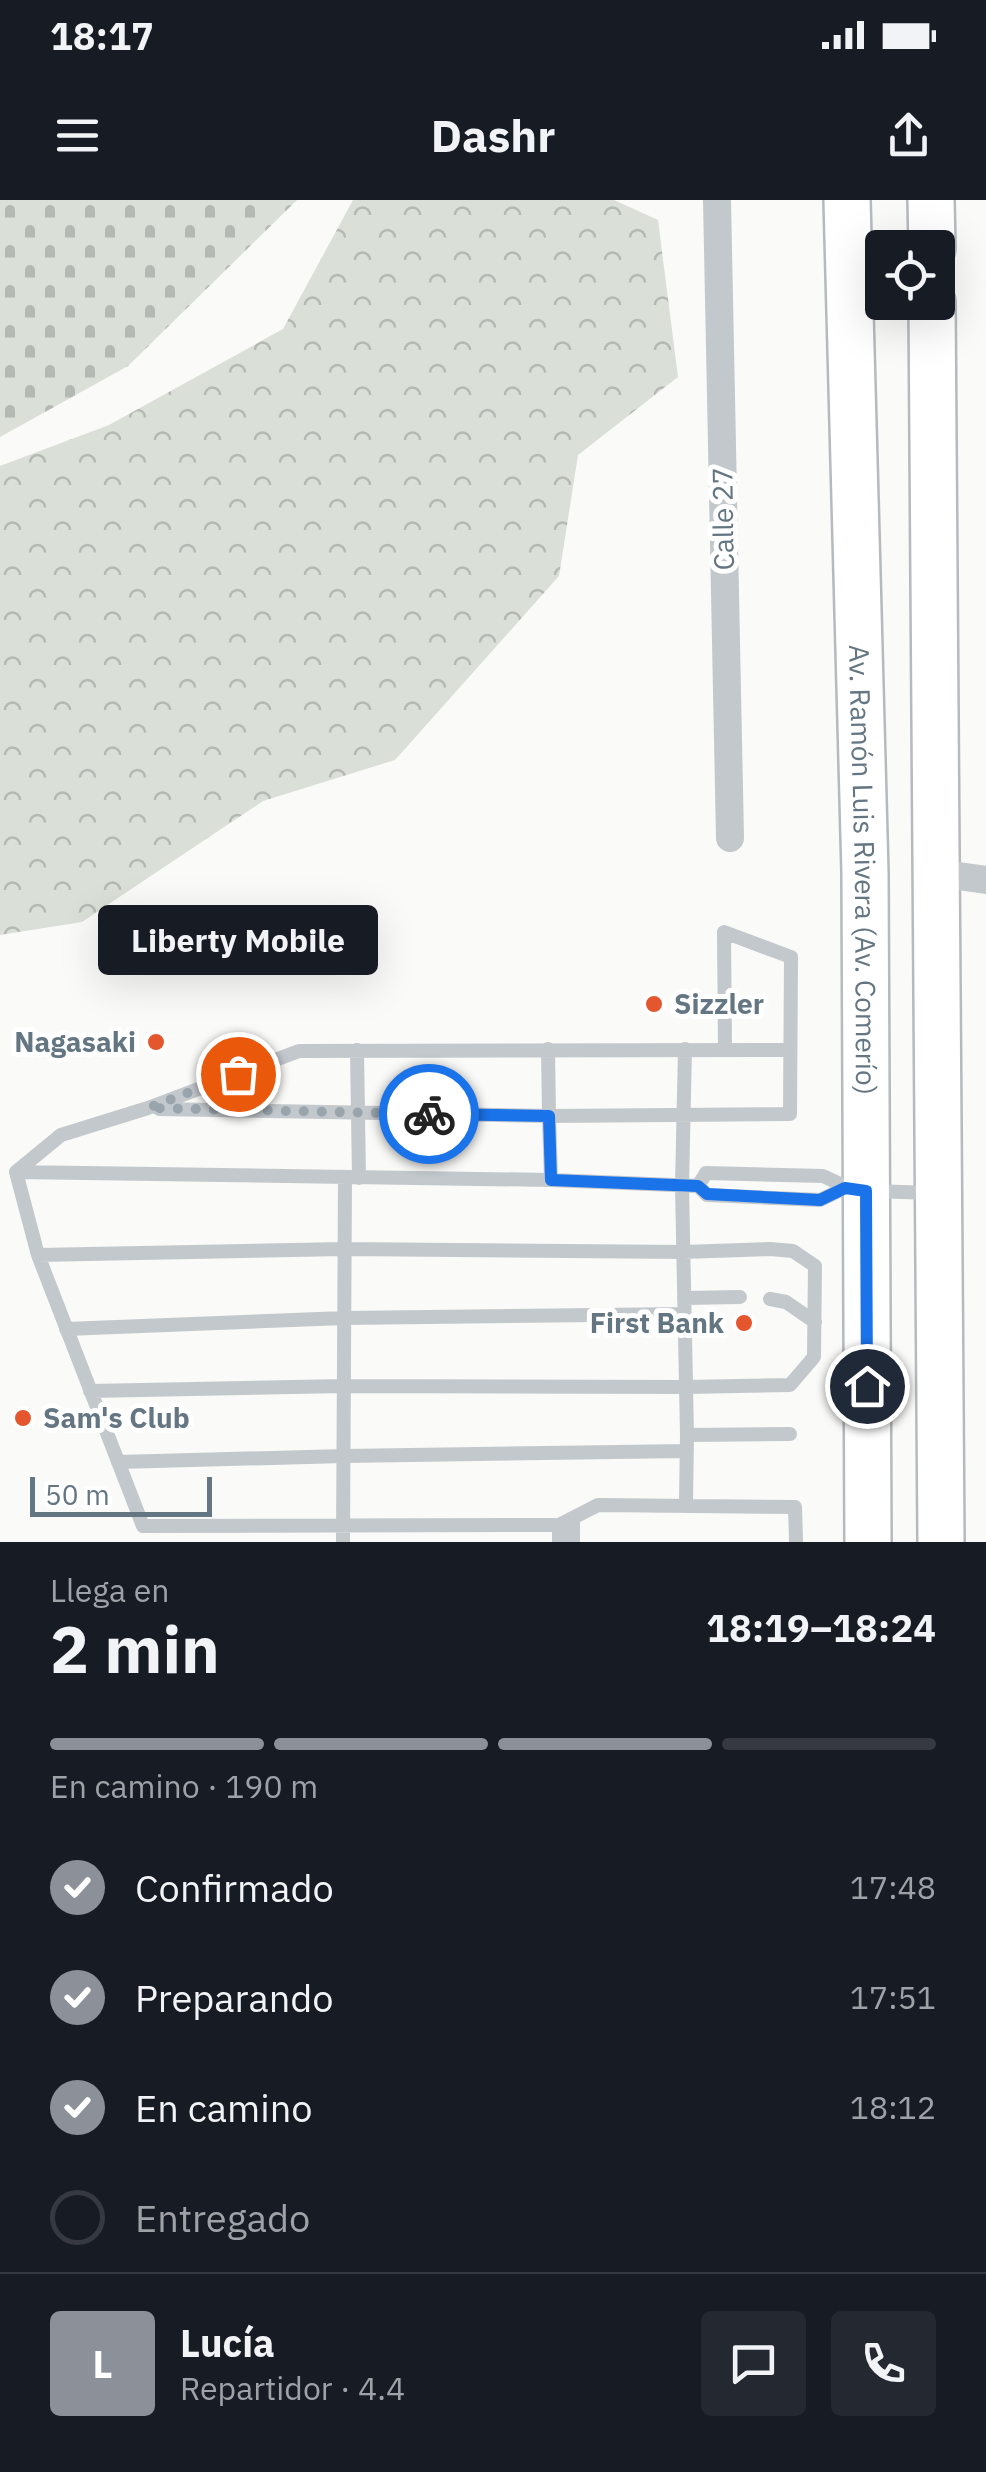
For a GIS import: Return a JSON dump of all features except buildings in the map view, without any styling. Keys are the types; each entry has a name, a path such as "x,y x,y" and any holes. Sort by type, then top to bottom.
{"main road":[{"name":"Av. Ramón Luis Rivera (Av. Comerío)","path":"848,200 865,873 855,1190 868,1542"},
{"path":"931,200 932,230"},
{"path":"932,320 941,1542"}],"street":[{"name":"Calle 27","path":"717,200 730,838"},
{"path":"937,873 986,880"}],"lane":[{"path":"148,1108 549,1116 790,1114 791,957 724,932 725,1050"},
{"path":"685,1049 683,1116 690,1186 683,1252 686,1504"},
{"path":"343,1542 344,1248 358,1113 357,1050"},
{"path":"548,1050 551,1180"},
{"path":"16,1172 61,1135 148,1108 299,1051 790,1050"},
{"path":"16,1172 551,1180 690,1186 707,1194 820,1200 855,1190 940,1193"},
{"path":"16,1172 38,1255 143,1526 566,1522 598,1505 686,1504 795,1507 796,1542"},
{"path":"690,1186 706,1173 823,1176 855,1190"},
{"path":"38,1255 344,1248 683,1252 770,1248 794,1251 815,1266 814,1357 790,1384 90,1391"},
{"path":"684,1298 740,1297"},
{"path":"770,1299 786,1302 815,1322"},
{"path":"66,1329 344,1318 684,1314"},
{"path":"688,1435 790,1434"},
{"path":"118,1462 687,1452"},
{"path":"559,1542 566,1522"},
{"path":"566,1522 573,1542"}],"green space":[{"path":"0,200 297,200 128,366 0,437"},
{"path":"353,200 614,200 658,220 678,377 578,455 559,576 395,760 263,801 82,922 0,935 0,466 109,425 283,329"}],"way so far":[{"path":"238,1074 148,1108 429,1114"}],"place":[{"name":"Sizzler","path":"654,1004"},
{"name":"Nagasaki","path":"156,1042"},
{"name":"Liberty Mobile","path":"238,1074"},
{"name":"First Bank","path":"744,1323"},
{"name":"Sam's Club","path":"23,1418"}],"route":[{"path":"429,1114 549,1116 551,1180 698,1186 707,1194 820,1200 845,1188 866,1191 867,1386"}]}
